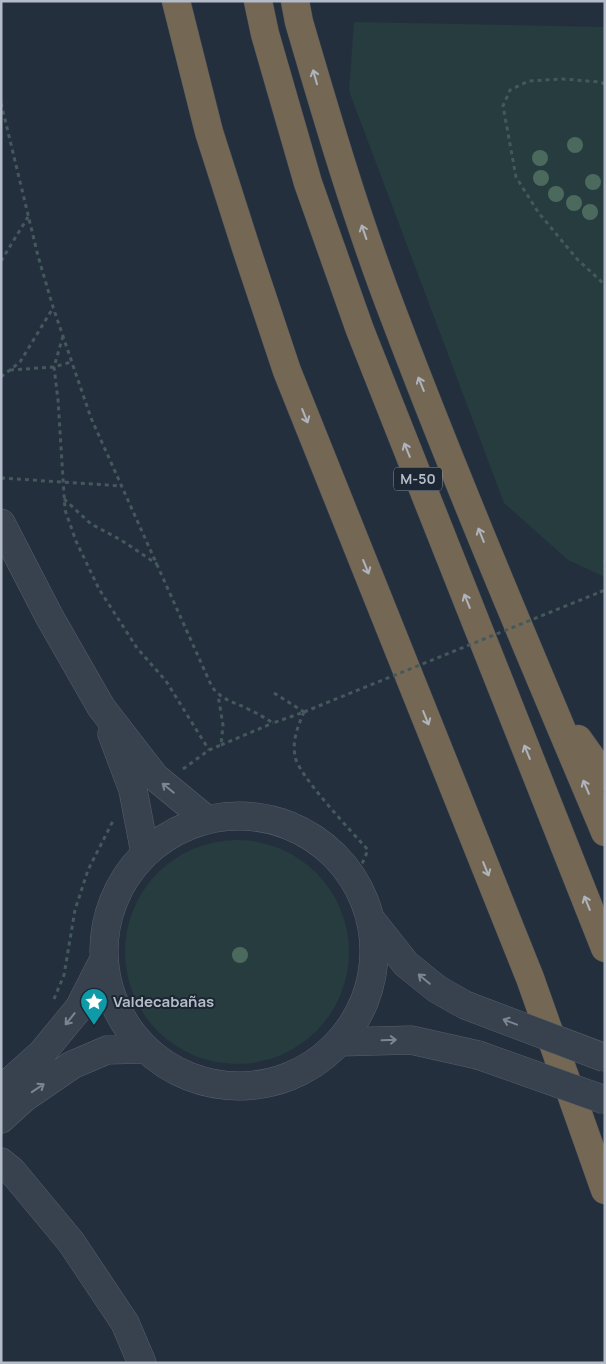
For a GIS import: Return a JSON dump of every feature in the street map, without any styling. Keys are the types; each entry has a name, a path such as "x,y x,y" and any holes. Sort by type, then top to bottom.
{"highway":[{"path":"160,1 195,136 231,257 287,371"},
{"path":"176,1 209,132 287,371 530,978 605,1190"},
{"name":"M-50","path":"258,1 265,34 308,182 360,330 605,948"},
{"path":"295,1 299,22 344,175 393,315 533,661 605,832"},
{"path":"533,661 576,736 605,777"}],"street":[{"path":"3,528 49,616 101,707 155,777 206,819"},
{"path":"101,707 133,790 145,853"},
{"path":"372,921 375,964 364,1006 340,1042 306,1069 265,1085 222,1086 180,1074 144,1049 123,1023 109,994 103,961 106,921 120,884 145,853 173,832 206,819 249,816 290,825 327,848 355,880 372,921 406,964 437,989 465,1005 605,1058"},
{"path":"1,1090 42,1053 79,1008 103,961"},
{"path":"340,1042 411,1040 478,1055 605,1100"},
{"path":"1,1119 24,1098 72,1065 107,1050 144,1049"},
{"path":"1,1162 12,1171 71,1242 124,1323 142,1363"}],"path":[{"path":"605,84 562,79 529,81 510,90 503,106 516,177 538,212 571,252 605,285"},
{"path":"1,103 28,216 53,307 91,418 158,564 189,639 212,686 218,694 231,703 246,708 273,723"},
{"path":"1,261 28,216"},
{"path":"1,377 20,362 53,307"},
{"path":"63,335 54,367 65,510 76,541 99,589 137,648 166,681 209,750"},
{"path":"10,370 54,367 71,362"},
{"path":"1,478 122,486"},
{"path":"64,499 91,524 121,540 158,564"},
{"path":"605,560 605,569"},
{"path":"167,786 195,759 209,750 603,591"},
{"path":"274,693 304,712"},
{"path":"218,694 223,725 221,745"},
{"path":"304,712 296,732 294,758 310,783 368,850 355,880"},
{"path":"52,1003 64,975 75,910 88,870 117,812 136,805"}],"green space":[{"path":"354,22 605,27 605,577 568,560 504,503 349,91"},
{"path":"237,840 259,842 290,853 308,865 324,881 336,899 344,919 349,952 347,974 336,1005 324,1023 308,1039 290,1051 270,1059 237,1064 215,1062 184,1051 166,1039 150,1023 138,1005 130,985 125,952 127,930 138,899 150,881 166,865 184,853 204,845"}],"place":[{"name":"Valdecabañas","path":"94,1026"}]}
